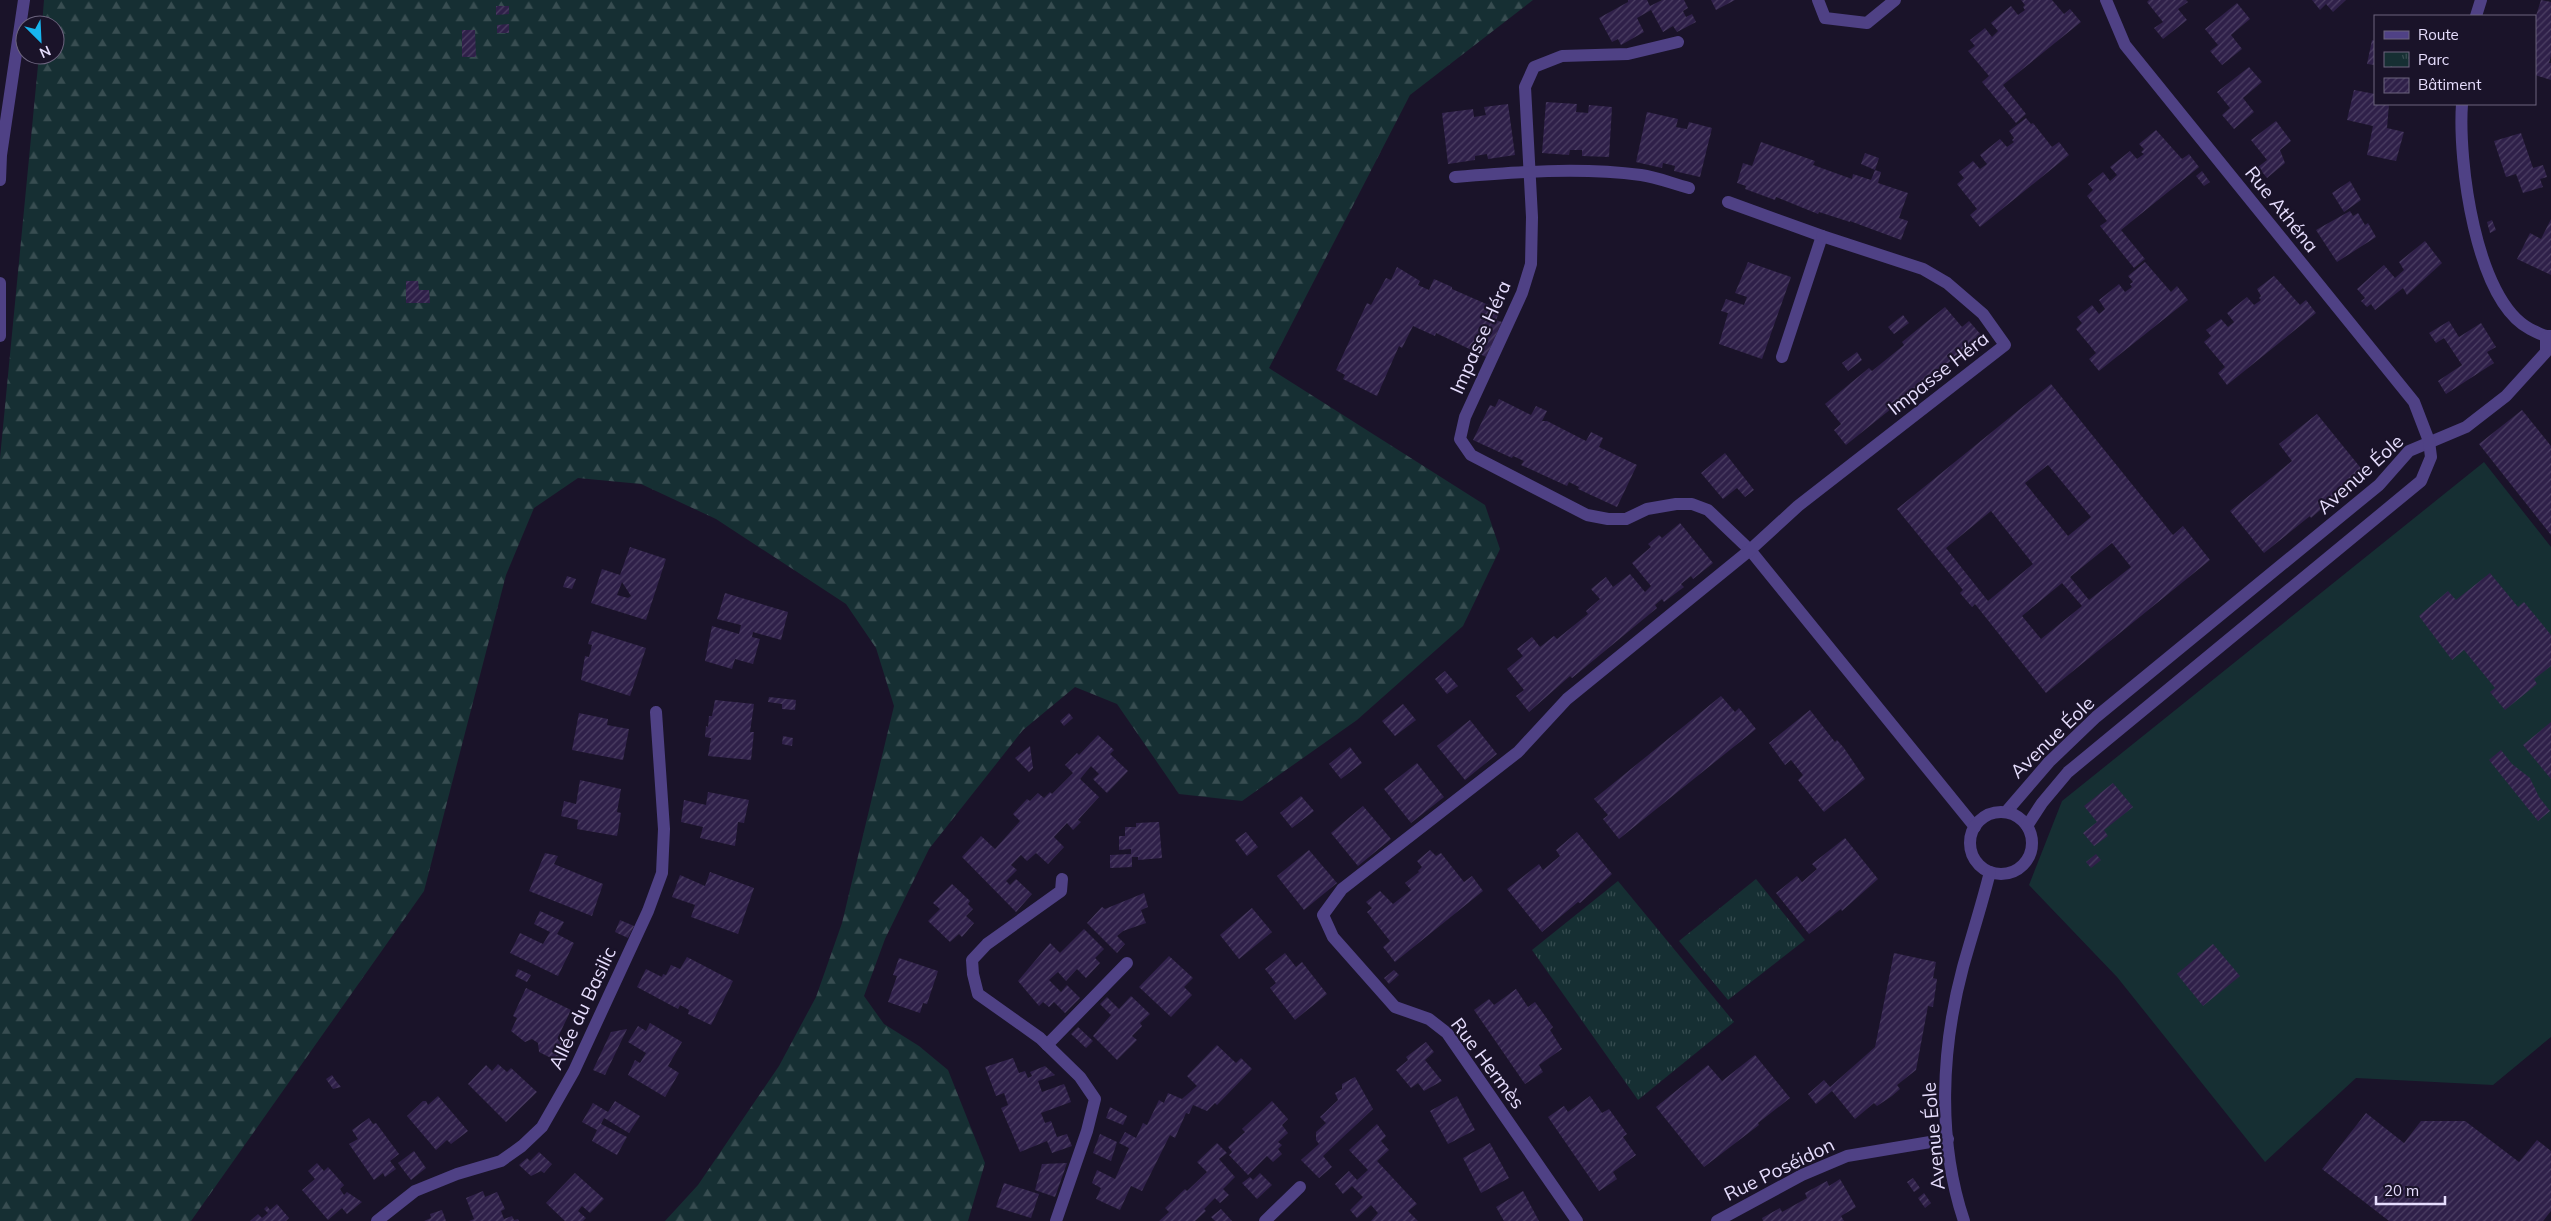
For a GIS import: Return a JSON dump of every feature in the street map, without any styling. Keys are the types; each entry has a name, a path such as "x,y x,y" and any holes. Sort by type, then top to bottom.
{"street":[{"path":"0,180 1,155 24,0"},
{"path":"1818,0 1825,18 1867,23 1895,0"},
{"name":"Rue Athéna","path":"2106,0 2125,46 2414,402 2429,442"},
{"path":"2476,15 2481,0"},
{"name":"Impasse Héra","path":"1678,42 1628,54 1562,56 1534,67 1525,87 1532,217 1531,264 1522,293 1465,417 1460,440 1471,455 1587,515 1608,519 1626,519 1647,509 1676,504 1692,504 1708,510 1750,550 1974,827"},
{"path":"2429,442 2466,427 2506,396 2546,352 2548,336 2522,325 2500,298 2479,246 2464,179 2462,105"},
{"path":"1455,177 1529,171 1586,172 1642,175 1689,188"},
{"path":"1728,202 1822,236 1782,357"},
{"name":"Impasse Héra","path":"1750,550 1798,506 2005,345 1983,314 1946,283 1923,269 1822,236"},
{"path":"0,283 0,336"},
{"name":"Avenue Éole","path":"2006,812 2049,762 2096,717 2379,485 2409,451 2429,442 2431,457 2421,481 2068,772 2042,802 2027,826"},
{"name":"Rue Hermès","path":"1577,1221 1447,1033 1429,1019 1395,1007 1333,936 1323,915 1342,889 1518,752 1567,699 1750,550"},
{"name":"Allée du Basilic","path":"377,1221 415,1191 457,1174 501,1161 522,1146 542,1127 574,1071 648,911 662,874 664,829 656,712"},
{"path":"2006,812 2015,815 2027,826 2032,839 2031,850 2027,860 2010,872 1990,872 1974,858 1970,849 1970,839 1974,827 1986,815 2006,812"},
{"name":"Avenue Éole","path":"1964,1221 1956,1196 1948,1139 1945,1098 1951,1028 1963,968 1982,907 1990,872"},
{"path":"1056,1221 1087,1131 1095,1099 1080,1076 1047,1044 978,994 972,960 987,944 1061,891 1062,879"},
{"path":"1047,1044 1127,963"},
{"name":"Rue Poséidon","path":"1717,1221 1802,1175 1847,1156 1948,1139"},
{"path":"1265,1221 1300,1187"}],"green space":[{"path":"44,0 1533,0 1410,95 1269,368 1485,505 1500,549 1463,626 1357,720 1242,801 1179,794 1117,704 1075,687 1023,730 929,849 885,939 864,996 884,1024 919,1046 948,1070 985,1163 968,1221 665,1221 698,1185 779,1066 816,997 842,923 894,706 876,648 846,604 716,519 641,484 578,478 534,508 506,575 424,891 191,1221 0,1221 0,458 38,65 65,65 65,15 43,15"},
{"path":"2484,462 2551,547 2551,1037 2493,1085 2356,1078 2265,1162 2117,977 2029,885 2062,801"},
{"path":"1756,879 1805,940 1728,1000 1679,941"},
{"path":"1618,881 1734,1022 1638,1100 1532,950"}],"building":[{"path":"1628,0 1647,0 1650,6 1662,0 1684,0 1688,8 1683,11 1686,17 1692,14 1696,22 1677,32 1673,26 1663,32 1651,10 1637,18 1644,32 1621,45 1618,39 1612,42 1599,18 1628,2"},
{"path":"1711,0 1735,0 1716,10"},
{"path":"2021,0 2052,0 2064,14 2070,9 2081,22 2003,85 2026,114 2016,123 1982,82 1989,76 1968,51 1975,46 1970,40 1985,28 1992,37 1998,31 1991,23 2011,6 2018,15 2025,10 2023,7 2025,5"},
{"path":"2149,0 2186,0 2188,2 2178,9 2187,20 2163,39 2154,28 2163,22 2147,2"},
{"path":"2312,0 2346,0 2333,12 2326,4 2320,10"},
{"path":"2541,0 2551,2 2551,56 2549,63 2551,63 2551,80 2536,75 2536,16"},
{"path":"2237,3 2250,19 2231,35 2242,49 2222,65 2210,51 2218,45 2205,29"},
{"path":"496,6 509,6 509,14 496,15"},
{"path":"509,24 509,33 497,33 497,25"},
{"path":"462,30 475,30 476,57 462,57"},
{"path":"2372,40 2374,41 2374,65 2367,64"},
{"path":"2249,67 2262,82 2243,98 2254,112 2234,129 2222,115 2230,108 2217,92"},
{"path":"2354,90 2374,94 2374,105 2389,105 2387,128 2404,132 2396,161 2367,155 2373,126 2347,120"},
{"path":"1546,102 1577,104 1576,112 1588,113 1589,105 1612,107 1609,157 1582,156 1582,150 1570,150 1569,155 1542,153"},
{"path":"1508,104 1515,155 1488,159 1487,154 1475,156 1475,160 1448,164 1442,113 1473,109 1474,117 1486,115 1484,107"},
{"path":"1647,112 1678,119 1676,127 1687,129 1689,122 1712,128 1700,177 1674,171 1675,166 1663,163 1662,168 1636,162"},
{"path":"2026,118 2031,124 2033,123 2052,147 2059,142 2069,155 1980,227 1970,215 1977,209 1957,184 1964,178 1959,172 1973,161 1980,169 1987,164 1980,155 2000,139 2007,147 2014,142 2012,140 2014,138 2009,131"},
{"path":"2276,121 2291,141 2280,150 2285,163 2267,178 2258,167 2267,160 2251,140"},
{"path":"2156,130 2182,159 2189,154 2199,167 2121,230 2145,259 2134,268 2100,226 2107,221 2087,196 2093,190 2088,184 2103,172 2110,181 2117,175 2110,167 2130,151 2137,159 2144,154 2141,152 2144,149 2139,144"},
{"path":"2521,133 2533,168 2543,165 2547,177 2540,179 2543,187 2523,193 2516,174 2506,177 2494,141"},
{"path":"1761,142 1815,161 1813,165 1852,179 1853,174 1871,180 1875,170 1881,172 1878,183 1908,193 1899,218 1908,221 1901,240 1850,221 1819,212 1818,214 1776,197 1775,200 1745,189 1746,186 1737,183 1743,163 1752,166"},
{"path":"1865,153 1879,158 1875,170 1861,164"},
{"path":"2202,171 2210,182 2204,186 2196,176"},
{"path":"2350,181 2361,200 2344,212 2332,193"},
{"path":"2350,211 2353,216 2358,213 2365,225 2368,223 2376,237 2337,262 2316,230"},
{"path":"2551,219 2551,275 2517,259 2530,233 2541,239"},
{"path":"2492,220 2496,230 2490,233 2487,222"},
{"path":"2425,241 2442,263 2407,295 2403,288 2375,310 2371,304 2367,307 2361,301 2365,298 2357,289 2384,265 2395,278 2404,270 2399,262"},
{"path":"1748,262 1791,277 1762,359 1719,344 1728,313 1721,311 1726,299 1744,305 1747,297 1735,293"},
{"path":"2145,262 2171,292 2177,286 2188,300 2099,371 2089,359 2096,353 2076,329 2082,323 2077,317 2092,305 2099,314 2105,309 2099,300 2119,284 2125,292 2132,287 2130,284 2133,282 2128,276"},
{"path":"1397,267 1420,281 1418,285 1429,290 1434,279 1500,310 1496,320 1502,322 1486,357 1436,333 1435,336 1413,326 1402,348 1399,346 1377,396 1343,379 1345,375 1336,370 1367,303 1371,305 1386,278 1391,280"},
{"path":"2274,276 2300,305 2306,300 2316,313 2227,385 2218,373 2225,367 2204,342 2211,336 2206,330 2221,319 2228,327 2234,322 2227,313 2247,297 2254,305 2261,300 2257,289"},
{"path":"406,281 418,281 419,290 429,290 430,303 406,303"},
{"path":"1945,307 1962,327 1969,321 1982,336 1846,445 1834,430 1841,424 1825,404 1869,368 1872,371 1904,345 1902,342"},
{"path":"1903,315 1909,323 1894,334 1888,327"},
{"path":"2449,321 2459,337 2481,323 2496,347 2487,352 2494,363 2446,394 2438,381 2462,365 2444,338 2436,343 2429,333"},
{"path":"1857,352 1862,360 1848,371 1842,363"},
{"path":"2051,384 2173,535 2183,526 2210,560 2046,693 1975,604 1972,607 1960,593 1963,590 1897,509","holes":["2048,465 2091,517 2068,536 2025,483","1991,511 2033,564 1988,601 1946,548","2112,543 2131,567 2089,600 2070,577","2062,583 2082,606 2041,639 2022,616"]},
{"path":"1499,399 1531,415 1536,406 1547,411 1542,421 1547,421 1586,441 1591,432 1603,438 1599,447 1637,465 1617,507 1578,489 1579,487 1569,482 1567,486 1521,465 1524,461 1513,456 1512,458 1473,440 1490,405 1495,407"},
{"path":"2522,410 2551,446 2551,535 2479,444"},
{"path":"2317,414 2364,472 2311,518 2310,516 2264,553 2230,511 2292,461 2279,444"},
{"path":"1725,453 1754,490 1745,497 1737,488 1723,499 1701,473"},
{"path":"1680,523 1713,563 1693,579 1691,576 1681,584 1684,587 1664,602 1662,599 1655,605 1657,608 1572,678 1570,676 1529,712 1516,696 1524,690 1507,669 1523,656 1517,649 1532,637 1540,647 1554,636 1557,639 1588,614 1586,611 1600,599 1591,589 1606,577 1613,587 1630,574 1645,592 1651,586 1632,563 1651,547 1648,544 1659,535 1662,538"},
{"path":"630,547 666,559 646,620 591,603 602,569 620,575","holes":["622,582 631,596 628,598 617,595"]},
{"path":"2490,573 2518,607 2524,602 2551,635 2551,666 2534,679 2537,684 2505,710 2490,692 2495,688 2464,650 2452,660 2419,616 2448,591 2456,600"},
{"path":"567,576 576,579 572,589 563,587"},
{"path":"725,593 788,612 781,640 753,632 752,637 760,639 753,664 735,659 732,669 705,661 712,626 739,634 741,625 717,619"},
{"path":"592,631 646,648 630,696 581,680 585,656 589,657 592,645 588,644"},
{"path":"1445,671 1458,686 1447,694 1435,679"},
{"path":"1721,696 1735,712 1739,708 1756,729 1619,839 1603,819 1608,815 1594,799"},
{"path":"769,697 796,700 795,710 782,709 782,704 768,702"},
{"path":"715,700 754,704 750,732 754,732 751,760 708,756 711,738 705,737 706,726 708,727 709,716 712,716"},
{"path":"1403,704 1416,720 1395,736 1382,721"},
{"path":"1810,710 1835,742 1837,740 1844,748 1865,779 1824,812 1798,780 1803,775 1791,760 1785,765 1769,743"},
{"path":"579,713 608,719 607,725 629,729 623,760 572,750"},
{"path":"1069,713 1073,718 1064,726 1060,721"},
{"path":"1470,720 1497,754 1465,780 1437,746"},
{"path":"2551,722 2551,779 2523,745"},
{"path":"1098,735 1114,750 1110,754 1128,771 1107,793 1093,779 1099,774 1091,766 1080,779 1099,797 1078,820 1081,822 1073,830 1067,823 1054,837 1064,847 1048,864 1036,853 1027,861 1021,855 1011,865 1017,870 1006,881 1010,885 1016,879 1032,894 1016,912 962,857 981,836 995,849 1020,821 1013,814 1027,799 1030,801 1038,793 1044,798 1050,792 1052,794 1073,773 1065,765 1077,753 1079,755"},
{"path":"783,736 793,738 792,746 782,744"},
{"path":"1030,746 1033,768 1029,772 1015,758"},
{"path":"1350,747 1362,763 1341,779 1329,764"},
{"path":"2501,750 2512,764 2530,778 2539,797 2550,811 2538,821 2489,760"},
{"path":"1417,763 1444,797 1411,823 1384,789"},
{"path":"580,780 621,789 617,812 621,813 617,836 577,829 578,820 561,816 564,801 576,804"},
{"path":"2113,783 2133,807 2104,830 2108,836 2094,846 2083,833 2097,822 2084,806"},
{"path":"708,792 749,800 744,823 738,822 735,846 700,838 703,827 681,822 684,800 706,805"},
{"path":"1301,796 1314,811 1292,828 1280,813"},
{"path":"1363,806 1391,839 1358,866 1331,833"},
{"path":"1159,822 1162,858 1138,860 1138,857 1132,857 1132,867 1110,868 1110,855 1131,854 1131,849 1119,850 1119,836 1125,836 1125,827 1136,827 1136,823"},
{"path":"1246,832 1258,847 1247,856 1235,840"},
{"path":"1577,832 1612,874 1580,903 1578,902 1542,932 1507,889 1539,864 1543,870 1560,856 1556,850"},
{"path":"1845,838 1878,879 1842,911 1841,909 1809,934 1776,893 1797,876 1802,882 1817,869 1812,864"},
{"path":"1309,850 1337,883 1304,910 1277,876"},
{"path":"1430,850 1436,856 1441,853 1464,882 1472,876 1483,891 1395,962 1383,947 1390,941 1367,912 1372,908 1366,902 1380,891 1393,904 1411,890 1405,883 1419,872 1422,867 1417,861"},
{"path":"545,853 558,856 554,864 603,884 592,916 529,891"},
{"path":"2096,854 2101,860 2091,868 2086,862"},
{"path":"710,872 754,888 738,934 691,917 695,905 672,897 680,875 705,886"},
{"path":"952,884 970,901 968,904 973,909 966,916 974,923 962,937 959,934 950,942 928,921 940,909 933,903"},
{"path":"1144,893 1148,907 1141,910 1146,923 1123,931 1117,936 1125,944 1117,953 1087,923 1102,907 1105,909"},
{"path":"1252,908 1272,932 1239,959 1220,935"},
{"path":"540,911 564,922 557,934 574,943 558,976 510,953 520,933 543,944 550,932 534,924"},
{"path":"620,920 634,926 628,938 615,932"},
{"path":"1084,929 1104,949 1095,958 1100,963 1086,978 1077,969 1066,981 1058,972 1049,980 1061,992 1067,985 1080,998 1065,1013 1054,1002 1049,1007 1043,1002 1039,1006 1018,981 1050,943 1060,953"},
{"path":"2213,944 2240,976 2203,1006 2177,974"},
{"path":"1285,953 1296,967 1302,962 1327,994 1295,1020 1270,988 1276,983 1265,969"},
{"path":"1894,953 1936,962 1933,978 1937,979 1933,1007 1928,1006 1916,1070 1897,1085 1900,1089 1892,1096 1877,1106 1874,1103 1855,1119 1832,1091 1816,1104 1808,1094 1824,1080 1830,1087 1875,1047"},
{"path":"1169,956 1193,978 1184,987 1192,995 1171,1017 1139,987"},
{"path":"687,957 733,981 711,1025 688,1014 689,1010 680,1005 678,1009 637,987 646,969 662,977 663,974 666,975 671,965 680,969"},
{"path":"899,958 938,971 927,1004 923,1003 920,1013 888,1002 897,976 893,975"},
{"path":"518,969 531,975 527,982 515,976"},
{"path":"1394,970 1399,975 1389,984 1384,978"},
{"path":"526,988 571,1010 559,1035 568,1040 557,1061 539,1052 538,1043 532,1039 525,1042 511,1031 517,1018 513,1016"},
{"path":"1516,989 1528,1007 1535,1002 1553,1027 1550,1030 1562,1049 1539,1065 1543,1072 1525,1084 1474,1010 1489,999 1494,1005"},
{"path":"1131,996 1150,1014 1140,1023 1142,1026 1132,1036 1137,1040 1117,1060 1093,1036 1111,1015 1100,1004 1107,997 1119,1009"},
{"path":"650,1023 682,1042 668,1066 679,1073 665,1097 628,1075 635,1060 640,1063 646,1053 628,1042 638,1026 646,1031"},
{"path":"1078,1027 1093,1041 1086,1048 1071,1034"},
{"path":"627,1029 605,1075 593,1070 611,1032"},
{"path":"1426,1042 1434,1052 1425,1060 1442,1081 1424,1091 1418,1083 1411,1088 1396,1070 1408,1060 1406,1057"},
{"path":"1217,1045 1236,1063 1241,1058 1252,1069 1217,1105 1215,1103 1207,1111 1193,1105 1189,1114 1186,1113 1175,1138 1170,1135 1142,1191 1131,1186 1120,1210 1096,1199 1101,1188 1092,1183 1097,1170 1115,1179 1129,1148 1119,1143 1125,1132 1136,1138 1143,1123 1147,1125 1159,1100 1164,1103 1168,1093 1182,1099 1197,1086 1187,1076"},
{"path":"1755,1055 1790,1098 1758,1123 1759,1125 1704,1167 1656,1107 1708,1065 1722,1081"},
{"path":"1013,1058 1019,1073 1025,1071 1028,1078 1032,1076 1030,1072 1045,1066 1055,1075 1038,1081 1042,1092 1064,1084 1071,1102 1041,1113 1045,1123 1051,1121 1057,1137 1067,1134 1072,1146 1052,1153 1047,1141 1020,1152 1001,1108 1008,1105 1004,1093 996,1096 985,1067"},
{"path":"498,1064 507,1072 511,1068 537,1092 506,1122 468,1084 486,1065 492,1071"},
{"path":"332,1075 341,1087 333,1089 326,1079"},
{"path":"1355,1077 1373,1109 1323,1156 1332,1167 1319,1178 1301,1160 1319,1144 1316,1140 1316,1132 1326,1123 1320,1117 1338,1100 1335,1093 1342,1089 1342,1084"},
{"path":"438,1096 468,1131 451,1144 447,1140 436,1150 407,1116 423,1101 426,1101 428,1105"},
{"path":"1457,1096 1475,1130 1448,1144 1430,1111"},
{"path":"1590,1096 1602,1113 1609,1109 1627,1134 1623,1137 1636,1155 1613,1172 1617,1179 1599,1191 1548,1117 1564,1106 1568,1112"},
{"path":"615,1101 640,1116 629,1133 604,1118 601,1124 627,1137 617,1155 592,1141 597,1130 582,1122 593,1103 608,1112"},
{"path":"1272,1101 1288,1119 1282,1125 1288,1133 1278,1142 1282,1145 1278,1149 1282,1154 1273,1162 1267,1156 1248,1175 1229,1155 1232,1152 1228,1147 1245,1132 1242,1129"},
{"path":"1110,1107 1127,1116 1123,1125 1106,1118"},
{"path":"2366,1113 2404,1143 2421,1121 2465,1121 2519,1162 2537,1140 2551,1151 2551,1211 2543,1221 2389,1221 2322,1169"},
{"path":"369,1118 373,1124 376,1123 399,1154 390,1161 396,1169 385,1177 383,1173 374,1180 349,1144 358,1139 352,1130"},
{"path":"1377,1124 1386,1136 1381,1141 1389,1150 1377,1161 1417,1204 1408,1211 1418,1221 1371,1221 1378,1213 1371,1205 1357,1218 1350,1210 1363,1197 1352,1186 1343,1194 1335,1184 1349,1171 1357,1180 1368,1170 1349,1150"},
{"path":"1100,1134 1117,1142 1111,1161 1093,1153"},
{"path":"1217,1143 1227,1153 1219,1159 1235,1177 1223,1189 1229,1195 1220,1203 1215,1198 1204,1209 1206,1211 1195,1221 1159,1221 1169,1212 1165,1208 1207,1172 1197,1162"},
{"path":"1490,1143 1509,1178 1481,1193 1463,1158"},
{"path":"414,1151 426,1168 411,1180 398,1163"},
{"path":"539,1152 552,1164 544,1173 541,1171 531,1176 519,1165 527,1158 530,1161"},
{"path":"317,1163 324,1171 328,1167 344,1185 340,1189 344,1195 347,1192 362,1202 347,1214 342,1208 328,1220 302,1190 315,1179 308,1171"},
{"path":"1067,1163 1055,1197 1035,1190 1042,1164"},
{"path":"575,1173 604,1199 590,1213 582,1206 578,1211 586,1218 583,1221 565,1221 546,1203"},
{"path":"1260,1173 1272,1185 1257,1199 1242,1183 1250,1177 1253,1180"},
{"path":"1913,1178 1920,1188 1914,1192 1907,1182"},
{"path":"1840,1179 1856,1207 1841,1216 1844,1221 1763,1221 1762,1218 1780,1208 1782,1212 1807,1198 1805,1193 1827,1181 1829,1186"},
{"path":"1004,1183 1039,1194 1031,1218 996,1207"},
{"path":"483,1191 485,1197 497,1192 505,1209 501,1211 504,1219 512,1216 514,1220 518,1219 519,1221 469,1221 474,1219 466,1198"},
{"path":"1523,1191 1539,1221 1504,1221 1496,1207"},
{"path":"1924,1193 1931,1203 1925,1208 1918,1198"},
{"path":"277,1204 289,1218 286,1221 250,1221 258,1214 262,1218 268,1213 264,1209 267,1206 270,1210"},
{"path":"1221,1209 1232,1221 1215,1221 1211,1217"},
{"path":"442,1210 446,1221 424,1221 431,1218 430,1214"}]}
